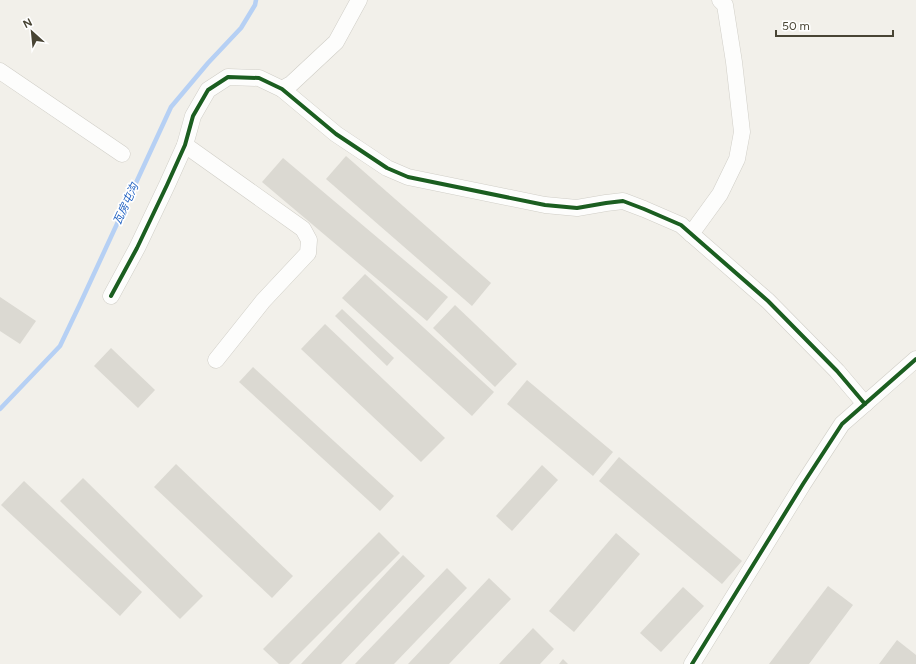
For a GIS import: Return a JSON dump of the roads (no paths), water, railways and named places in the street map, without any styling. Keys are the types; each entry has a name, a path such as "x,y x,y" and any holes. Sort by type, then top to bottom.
{"street":[{"path":"282,89 291,84 336,42 359,0"},
{"path":"691,234 720,194 737,159 742,132 734,62 724,2"},
{"path":"0,71 122,154"},
{"path":"111,296 137,248 185,145 193,116 208,90 228,78 259,78 282,89 336,134 387,168 408,177 545,205 577,208 606,202 623,201 681,225 768,301 838,370 865,404"},
{"path":"185,145 303,229 309,240 308,253 263,301 216,360"},
{"path":"692,664 803,484 842,424 916,359"}],"waterway":[{"name":"瓦房屯沟","path":"0,409 60,346 171,107 208,63 241,28 255,5 256,0"}]}
